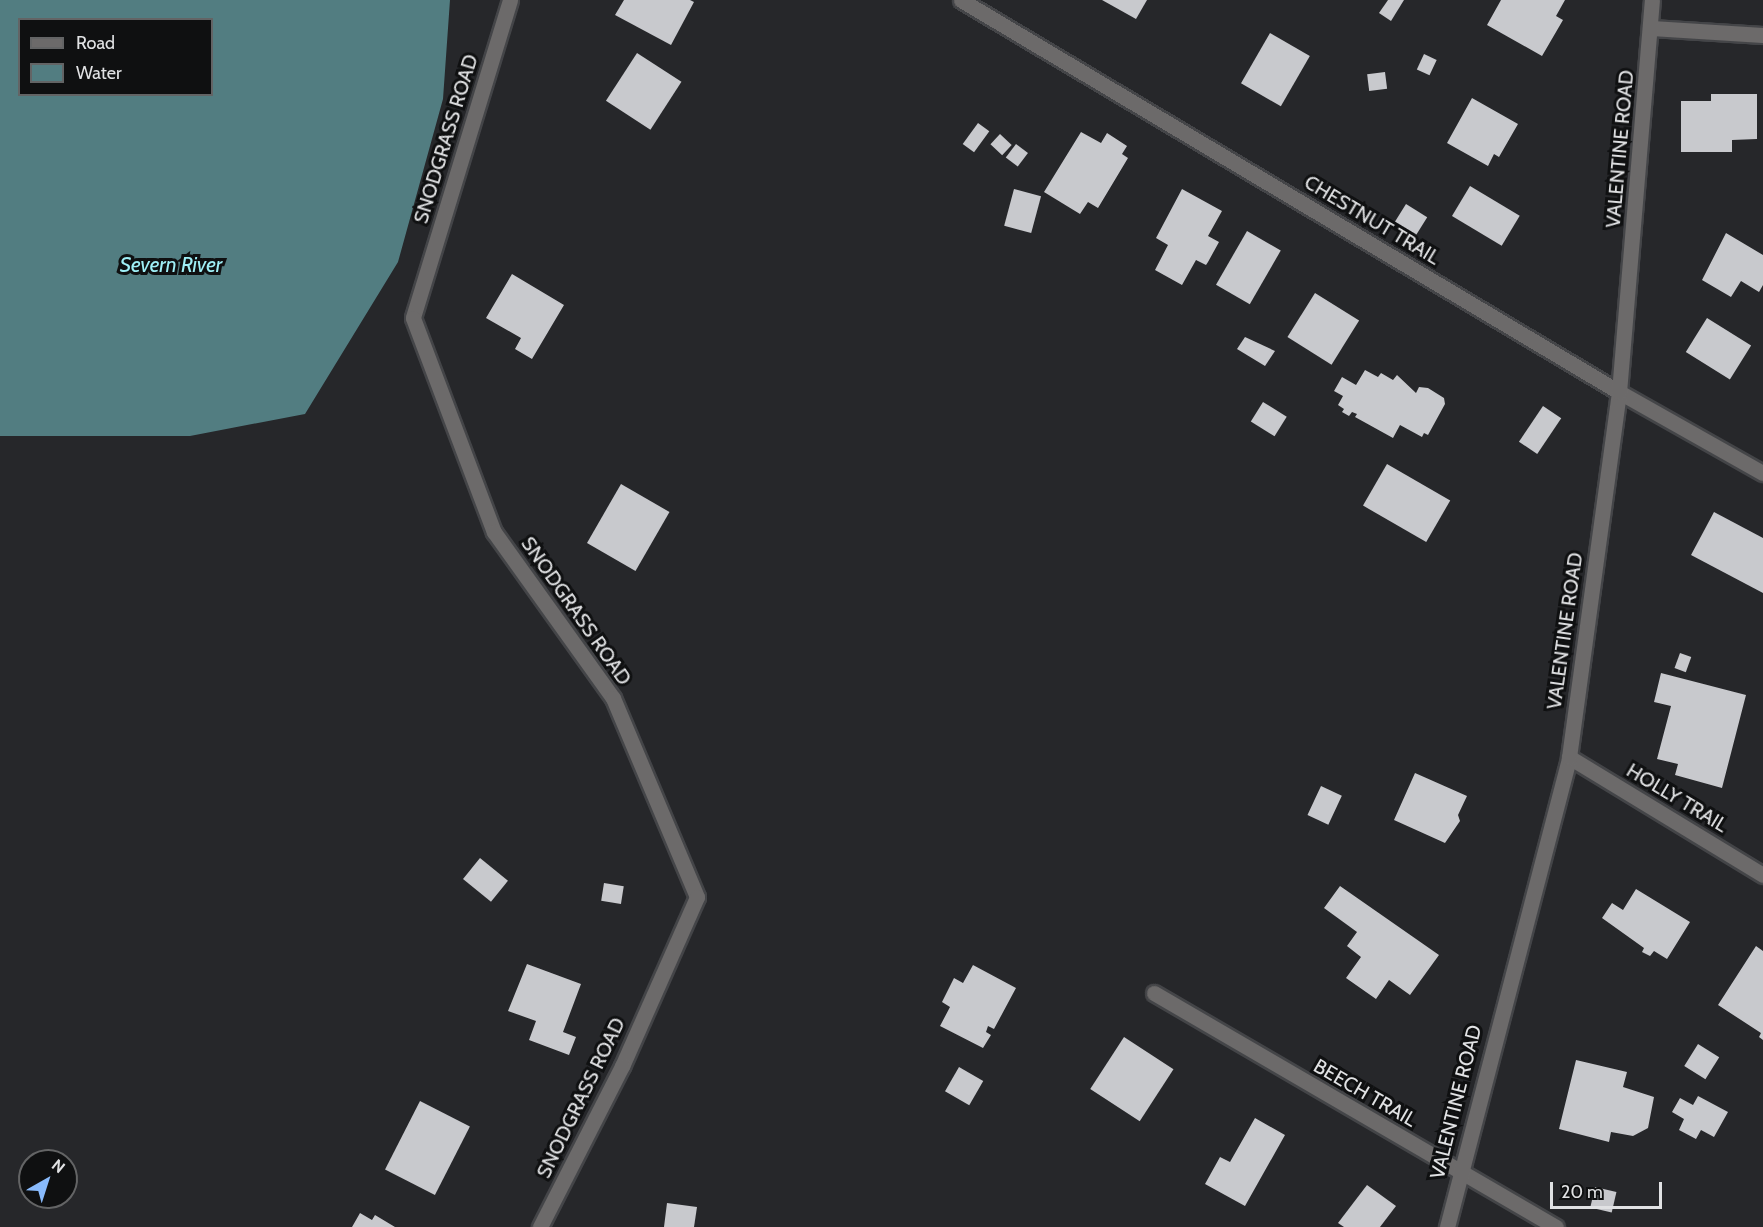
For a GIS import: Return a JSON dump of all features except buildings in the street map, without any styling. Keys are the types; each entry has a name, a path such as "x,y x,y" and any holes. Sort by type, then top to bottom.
{"street":[{"name":"SNODGRASS ROAD","path":"510,0 413,318 494,532 613,698 697,897 622,1066 540,1227"},
{"name":"CHESTNUT TRAIL","path":"961,0 1619,392 1763,473"},
{"name":"VALENTINE ROAD","path":"1447,1227 1459,1172 1569,757 1619,392 1652,28 1652,0"},
{"path":"1652,28 1763,35"},
{"name":"HOLLY TRAIL","path":"1569,757 1763,875"},
{"name":"BEECH TRAIL","path":"1154,993 1556,1227"}],"water":[{"name":"Severn River","path":"0,0 450,0 443,99 398,262 305,414 190,436 0,436"}]}
